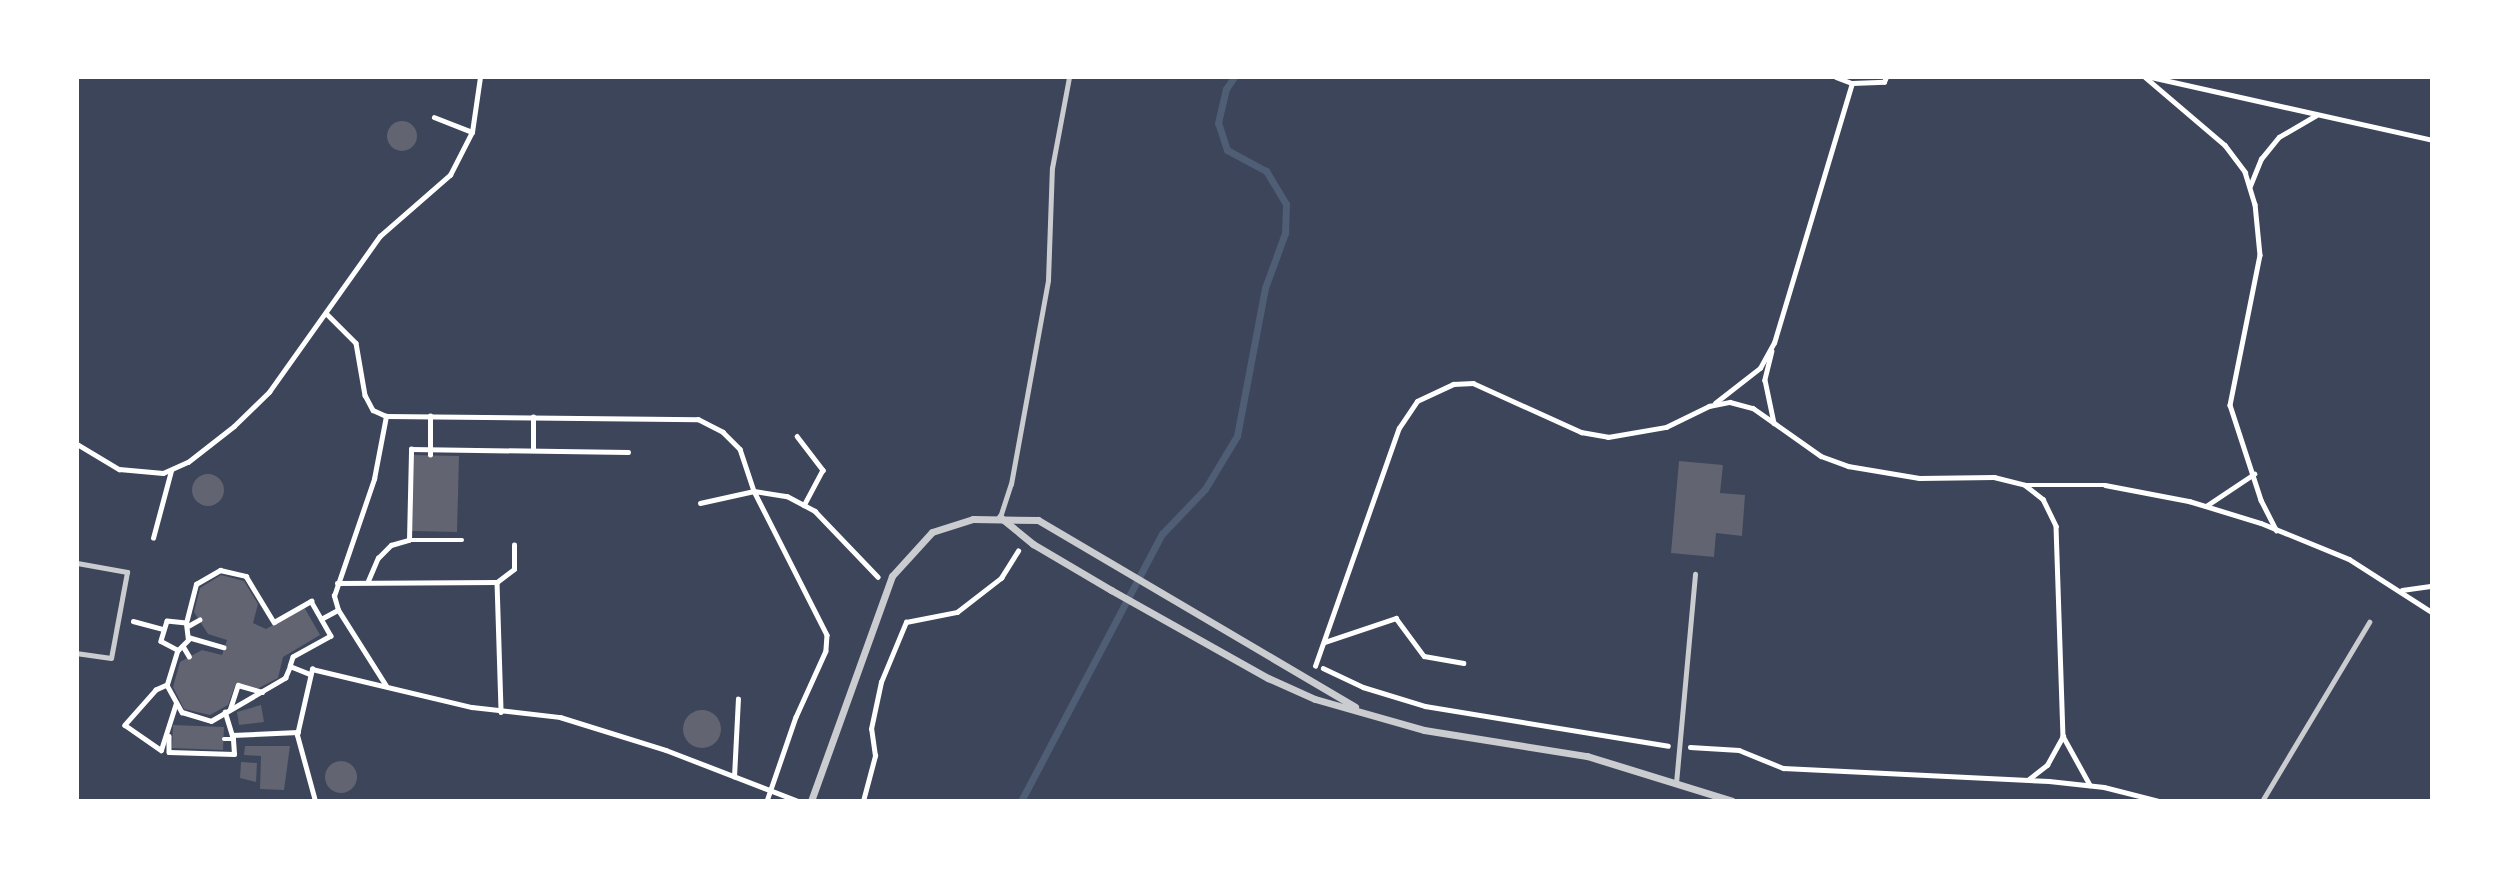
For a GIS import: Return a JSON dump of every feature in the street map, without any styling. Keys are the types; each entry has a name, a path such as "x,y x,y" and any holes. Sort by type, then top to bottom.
{"street":[{"path":"1000,517 1026,538 1146,611 1268,678 1315,699 1424,730 1587,756 1732,801"},
{"path":"811,801 888,587 904,558 932,532 949,524 1000,517 1038,520 1313,686 1371,715"}],"lane":[{"path":"1000,517 1011,484 1048,280 1052,169 1069,77"},
{"path":"77,563 127,572 111,658 77,653"},
{"path":"1676,783 1682,747 1695,574"},
{"path":"2262,801 2369,622"}],"path":[{"path":"77,444 119,469 163,473 234,426 269,392 380,236 450,175 472,132 480,77"},
{"path":"1836,77 1852,83 1884,82 1886,77"},
{"path":"2145,77 2225,145 2245,172 2250,187 2260,255 2230,405 2253,474 2276,530"},
{"path":"2151,77 2432,141"},
{"path":"1774,423 1765,380 1852,83"},
{"path":"2250,187 2261,159 2279,137 2315,116"},
{"path":"434,117 472,132"},
{"path":"326,313 356,343 365,395 373,410 386,416 698,419 723,432 740,449 754,491 827,635 826,651 767,801"},
{"path":"1713,405 1760,368 1774,343"},
{"path":"1313,686 1315,664 1399,428 1417,401 1453,384 1473,383 1571,428 1608,437 1666,426 1713,405 1730,402 1753,408 1822,456 1848,466 1919,478 1994,477 2025,485 2105,485 2205,506 2349,559 2432,612"},
{"path":"386,416 374,479 337,583 338,610 386,685"},
{"path":"429,452 430,416"},
{"path":"533,417 533,450"},
{"path":"797,436 823,470 804,505"},
{"path":"409,540 411,450 628,452"},
{"path":"153,538 171,469"},
{"path":"2205,506 2253,474"},
{"path":"2025,485 2043,499 2056,526 2063,736 2090,785"},
{"path":"700,503 754,491 787,496 804,505 888,587"},
{"path":"863,801 875,756 871,729 881,682 906,622 933,613 945,616 974,601 1001,578 1026,538"},
{"path":"368,581 378,558 391,545 409,540 462,540"},
{"path":"337,583 497,582 514,569 514,545"},
{"path":"220,570 246,576 274,622 311,601 321,620 331,636 293,657 285,678 211,720 182,712 167,685 178,650 184,646 188,637 187,624 196,584 220,570"},
{"path":"497,582 501,712"},
{"path":"2401,590 2432,586"},
{"path":"321,620 338,610"},
{"path":"1324,642 1396,618 1424,656 1463,663"},
{"path":"178,650 162,641 162,629 167,621 187,624 199,620"},
{"path":"133,621 162,629"},
{"path":"188,637 224,648"},
{"path":"184,646 190,656"},
{"path":"1315,664 1363,687 1425,706 1682,747 1739,750 1783,768 2028,779 2090,785 2159,801"},
{"path":"290,666 310,674"},
{"path":"315,801 298,732 312,669 340,673 501,712 561,718 610,731 799,801"},
{"path":"167,685 156,690 125,725 161,753 169,736"},
{"path":"176,702 169,736 169,752 233,754 228,711 238,685 262,692"},
{"path":"734,777 738,699"},
{"path":"197,717 197,726"},
{"path":"224,739 298,732"},
{"path":"2028,779 2047,765 2063,736"}],"shaded area":[{"path":"77,77 2432,77 2432,801 77,801"}],"building":[{"path":"402,121 413,125 417,136 413,147 402,151 391,147 387,136 391,125"},
{"path":"414,455 459,456 457,532 412,531"},
{"path":"1679,461 1723,465 1720,493 1745,495 1742,536 1716,533 1714,557 1671,553"},
{"path":"208,474 219,479 224,490 219,501 208,506 197,501 192,490 197,479"},
{"path":"221,575 244,581 258,604 253,623 266,629 304,607 320,635 283,657 278,678 257,689 236,683 228,705 210,715 184,709 173,687 180,662 202,650 222,655 227,640 208,634 194,612 200,588"},
{"path":"261,705 264,722 239,725 237,712"},
{"path":"702,710 715,716 721,729 715,742 702,748 689,742 683,729 689,716"},
{"path":"173,725 224,727 223,750 172,748"},
{"path":"245,746 290,746 284,790 260,789 261,756 244,755"},
{"path":"341,761 353,765 357,777 353,789 341,793 329,789 325,777 329,765"},
{"path":"241,762 257,763 256,782 240,778"}],"waterway":[{"path":"1021,801 1162,534 1205,489 1237,436 1265,288 1285,233 1286,204 1266,171 1227,150 1218,123 1226,89 1234,77"}]}
